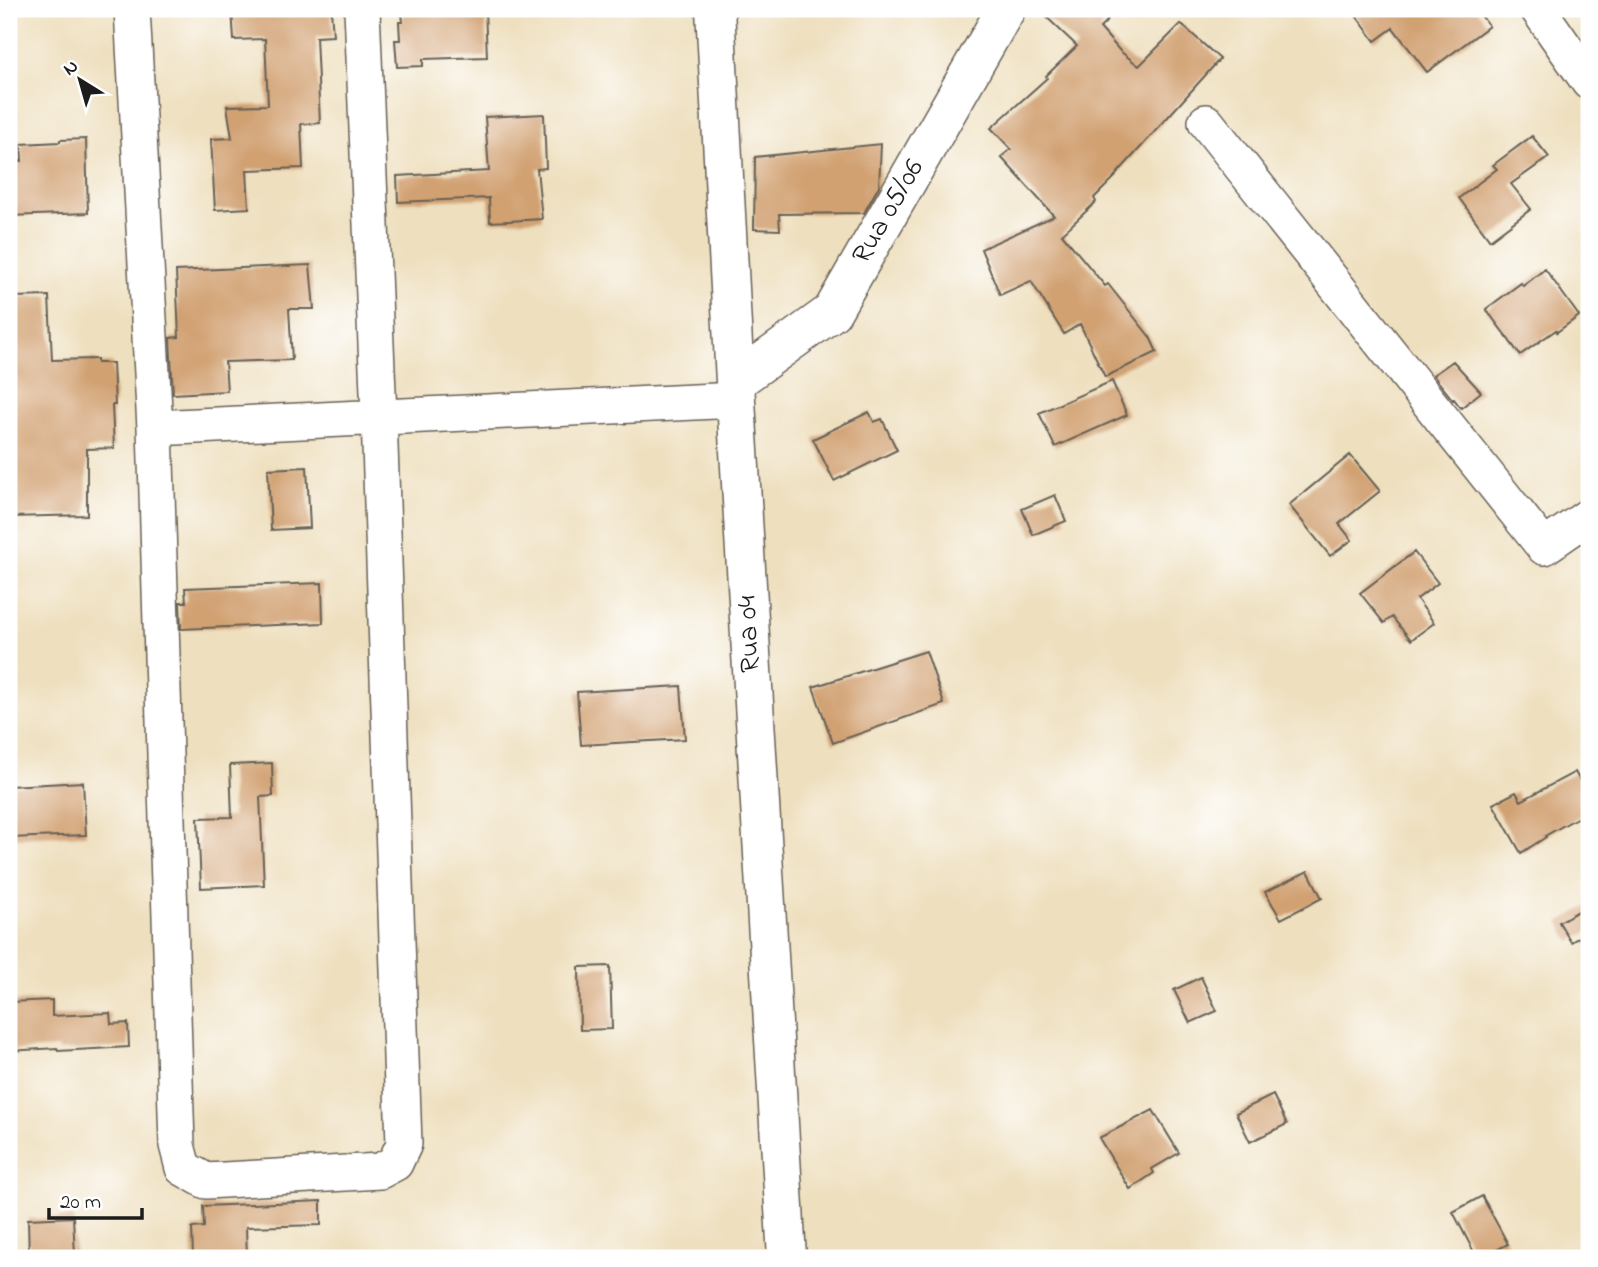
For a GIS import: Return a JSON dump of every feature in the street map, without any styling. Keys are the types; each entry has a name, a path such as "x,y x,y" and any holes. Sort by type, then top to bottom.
{"street":[{"path":"132,9 155,428 177,1145 184,1168 206,1181 380,1171 396,1163 404,1144 362,9"},
{"name":"Rua 04","path":"715,9 787,1258"},
{"name":"Rua 05/06","path":"736,391 832,312 1006,9"},
{"path":"1538,9 1589,82"},
{"path":"1206,122 1544,547 1589,516"},
{"path":"155,428 379,416 736,391"}],"building":[{"path":"232,9 331,9 333,36 316,37 320,123 301,124 303,168 247,170 249,208 215,210 211,139 232,138 227,106 268,105 265,39 234,40"},
{"path":"485,9 487,57 423,59 423,66 397,67 395,40 400,40 399,22 403,22 402,14"},
{"path":"1038,9 1095,9 1108,20 1100,28 1120,51 1139,66 1181,24 1220,59 1094,198 1096,202 1062,234 1105,286 1108,284 1150,337 1157,352 1105,377 1080,324 1064,334 1031,281 1000,295 981,249 1054,216 1001,157 1011,149 991,128 1047,78 1077,46"},
{"path":"1351,9 1476,9 1489,26 1427,72 1393,28 1375,41"},
{"path":"544,114 546,168 537,169 542,219 490,222 489,198 398,202 397,176 489,171 485,117"},
{"path":"1532,136 1549,157 1511,184 1531,209 1490,240 1459,198 1497,169 1493,165"},
{"path":"86,139 88,213 9,216 9,161 22,161 21,144"},
{"path":"881,144 879,186 864,213 779,214 780,230 754,229 755,157"},
{"path":"310,265 314,309 289,309 292,360 225,362 227,391 173,394 170,338 179,337 176,271"},
{"path":"1545,269 1579,316 1520,355 1486,309"},
{"path":"49,296 52,360 97,359 97,363 113,363 114,448 87,449 87,515 9,517 9,299"},
{"path":"1453,361 1481,392 1461,408 1433,375"},
{"path":"1112,381 1127,415 1055,447 1039,413"},
{"path":"869,412 874,422 882,419 897,450 834,481 813,439"},
{"path":"1350,455 1380,491 1339,524 1352,540 1330,556 1289,505"},
{"path":"307,467 310,528 271,530 268,469"},
{"path":"1055,495 1066,521 1033,535 1022,509"},
{"path":"1414,552 1438,583 1417,599 1434,623 1411,640 1392,617 1384,623 1360,593"},
{"path":"322,583 323,623 181,629 180,602 186,602 185,588"},
{"path":"926,651 944,704 833,743 813,687"},
{"path":"681,686 685,739 581,745 577,692"},
{"path":"272,763 273,796 260,797 264,885 201,888 198,818 232,817 230,765"},
{"path":"1575,772 1589,797 1589,811 1521,853 1493,804 1516,792 1521,801"},
{"path":"83,782 86,835 9,838 9,786"},
{"path":"1308,871 1322,898 1281,919 1265,892"},
{"path":"1589,905 1589,931 1571,942 1559,922"},
{"path":"610,966 612,1029 580,1030 579,967"},
{"path":"1201,977 1217,1011 1190,1023 1174,990"},
{"path":"52,1000 52,1016 110,1013 111,1024 128,1023 129,1047 9,1051 9,1002"},
{"path":"1273,1095 1287,1124 1250,1142 1236,1113"},
{"path":"1153,1110 1179,1153 1152,1169 1154,1173 1130,1189 1099,1138"},
{"path":"1482,1196 1508,1244 1477,1258 1453,1212"},
{"path":"321,1201 321,1225 246,1227 247,1258 193,1258 192,1228 204,1227 203,1206"},
{"path":"73,1217 75,1255 29,1257 28,1219"}]}
